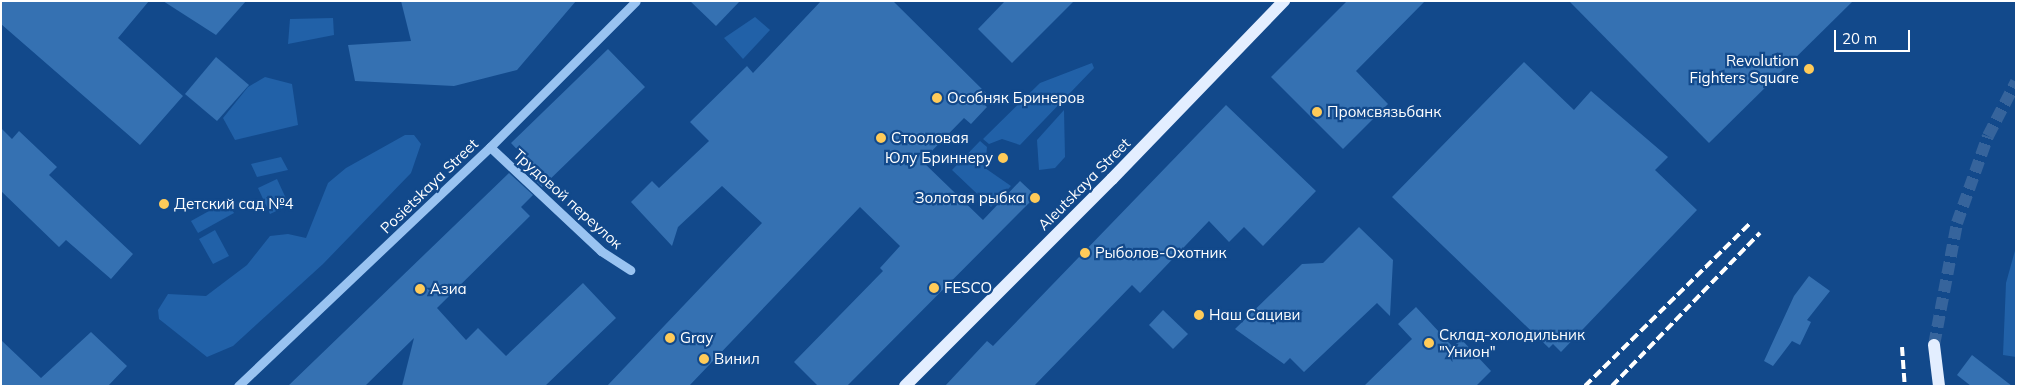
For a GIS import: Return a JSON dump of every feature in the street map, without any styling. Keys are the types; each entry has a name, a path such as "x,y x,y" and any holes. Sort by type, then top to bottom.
{"main road":[{"name":"Aleutskaya Street","path":"905,386 1112,180 1284,1"},
{"path":"1934,345 1940,386"}],"street":[{"name":"Posietskaya Street","path":"238,386 490,147 636,1"},
{"name":"Трудовой переулок","path":"490,147 601,251 630,270"}],"shaded area":[{"path":"755,17 770,30 743,59 724,38"},
{"path":"333,18 334,35 288,44 290,19"},
{"path":"1092,63 1094,68 1020,145 1002,139 989,144 983,139 1040,83"},
{"path":"265,77 292,84 298,125 235,140 223,118 248,87"},
{"path":"1064,110 1065,157 1055,168 1039,170 1037,140"},
{"path":"405,135 414,135 421,144 411,173 323,264 233,346 207,357 159,319 158,310 168,294 206,296 247,265 270,236 288,234 306,238 328,183 346,168"},
{"path":"980,141 987,147 985,168 1011,186 991,207 952,170"},
{"path":"281,157 288,170 257,177 251,164"},
{"path":"277,179 289,205 270,214 258,188"},
{"path":"227,201 234,213 198,233 191,221"},
{"path":"215,230 229,256 213,264 199,239"},
{"path":"2016,247 2016,357 2003,355 2006,283"}],"building":[{"path":"1,1 149,1 118,38 183,96 140,145 1,24"},
{"path":"163,1 246,1 216,35"},
{"path":"401,1 576,1 517,70 454,86 355,81 348,45 411,41"},
{"path":"690,1 740,1 716,26"},
{"path":"821,1 893,1 988,95 981,101 987,107 971,124 964,118 922,161 983,220 1020,181 1036,196 847,386 818,386 794,362 883,271 880,268 900,246 860,207 689,386 607,386 762,223 722,186 678,227 672,246 631,202 652,181 659,188 709,141 690,122 747,66 753,73"},
{"path":"1005,1 1074,1 1012,63 978,29"},
{"path":"1347,1 1425,1 1356,71 1388,104 1343,149 1271,77"},
{"path":"1569,1 1853,1 1709,143"},
{"path":"608,49 645,87 542,187 518,164 525,158 511,143"},
{"path":"216,57 249,85 217,121 185,94"},
{"path":"1524,62 1574,110 1591,91 1668,157 1655,170 1697,210 1561,352 1553,344 1549,348 1392,197"},
{"path":"1226,105 1316,191 1263,246 1244,227 1229,242 1209,221 1140,293 1132,285 1034,386 945,386 987,341 993,346"},
{"path":"1,128 12,139 19,131 57,167 49,175 133,254 111,279 66,240 59,247 1,191"},
{"path":"509,173 533,195 521,207 530,216 437,308 466,340 478,328 506,356 583,283 616,318 545,386 402,386 414,338 365,386 288,386"},
{"path":"1359,227 1393,260 1390,316 1377,303 1304,372 1290,358 1284,364 1235,329 1302,264 1323,263"},
{"path":"1809,276 1830,291 1807,320 1811,322 1800,345 1792,341 1773,366 1764,361 1794,296"},
{"name":"Склад-холодильник \"Унион\"","path":"1416,307 1453,347 1461,339 1491,371 1476,386 1364,386 1412,339 1398,324"},
{"path":"1163,310 1188,334 1173,349 1149,325"},
{"path":"91,332 127,366 108,386 1,386 1,340 41,378"},
{"path":"1972,355 2012,386 1971,386 1957,375"}],"tunnel":[{"path":"1934,345 1957,223 1988,136 2016,82"}],"railway":[{"path":"1585,386 1749,224"},
{"path":"1612,386 1760,233"},
{"path":"1902,347 1905,386"}],"place":[{"name":"Revolution Fighters Square","path":"1809,69"},
{"name":"Особняк Бринеров","path":"937,98"},
{"name":"Промсвязьбанк","path":"1317,112"},
{"name":"Стооловая","path":"881,138"},
{"name":"Юлу Бриннеру","path":"1003,158"},
{"name":"Золотая рыбка","path":"1035,198"},
{"name":"Детский сад №4","path":"164,204"},
{"name":"Рыболов-Охотник","path":"1085,253"},
{"name":"FESCO","path":"934,288"},
{"name":"Азиа","path":"420,289"},
{"name":"Наш Сациви","path":"1199,315"},
{"name":"Gray","path":"670,338"},
{"name":"Склад-холодильник \"Унион\"","path":"1429,343"},
{"name":"Винил","path":"704,359"}]}
